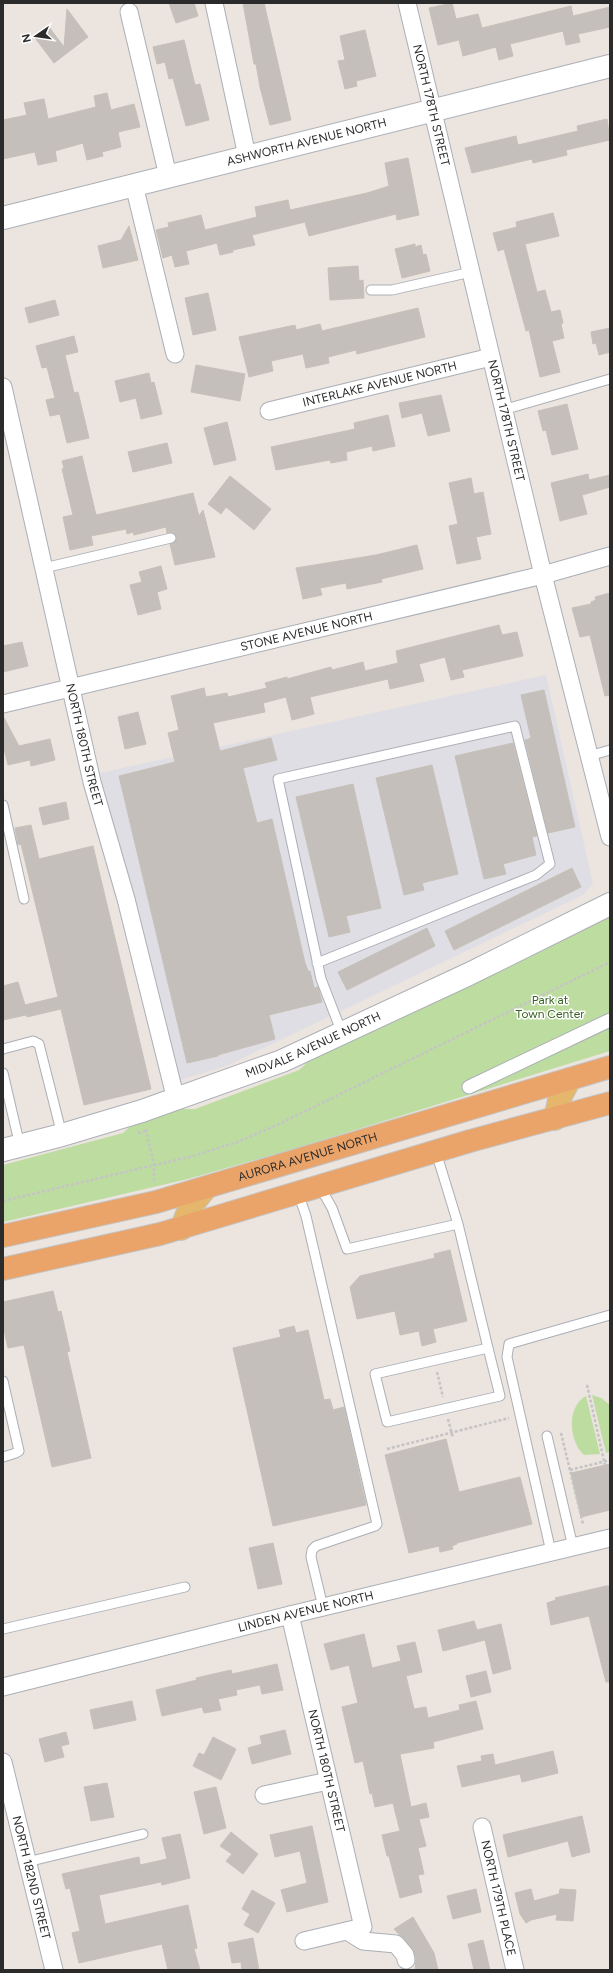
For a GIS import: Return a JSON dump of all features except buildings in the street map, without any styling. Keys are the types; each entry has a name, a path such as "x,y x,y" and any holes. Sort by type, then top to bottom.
{"highway":[{"name":"AURORA AVENUE NORTH","path":"3,1236 156,1202 610,1067"},
{"path":"3,1269 131,1242 181,1229 436,1152 610,1103"}],"main road":[{"path":"555,1119 559,1100 570,1079"},
{"path":"181,1229 189,1209 206,1188"}],"street":[{"path":"214,3 247,156"},
{"name":"NORTH 178TH STREET","path":"407,3 543,575 610,837"},
{"path":"129,12 168,176"},
{"name":"ASHWORTH AVENUE NORTH","path":"3,218 610,66"},
{"path":"134,185 175,354"},
{"name":"INTERLAKE AVENUE NORTH","path":"269,411 491,357"},
{"name":"NORTH 180TH STREET","path":"3,387 92,782 126,899 176,1100"},
{"name":"STONE AVENUE NORTH","path":"3,704 543,575 610,556"},
{"name":"MIDVALE AVENUE NORTH","path":"11,1148 62,1135 176,1100 282,1061 342,1034 610,904"},
{"path":"469,1087 610,1020"},
{"name":"LINDEN AVENUE NORTH","path":"3,1687 322,1607 610,1538"},
{"name":"NORTH 180TH STREET","path":"290,1615 328,1781 355,1929"},
{"name":"NORTH 182ND STREET","path":"3,1762 54,1970"},
{"path":"264,1795 328,1781"},
{"name":"NORTH 179TH PLACE","path":"482,1826 515,1970"},
{"path":"304,1941 355,1929 363,1941 396,1944 405,1955 406,1960"}],"lane":[{"path":"371,290 392,290 471,272"},
{"path":"503,410 610,379"},
{"path":"44,568 171,538"},
{"path":"317,963 536,875 550,864 515,726 278,779 317,963 321,979 342,1034"},
{"path":"589,756 610,750"},
{"path":"3,805 24,899"},
{"path":"3,1049 33,1041 40,1044 62,1135"},
{"path":"3,1073 11,1148"},
{"path":"436,1152 458,1224 500,1396 387,1422 375,1374 488,1348"},
{"path":"320,1187 332,1208 346,1250 458,1224"},
{"path":"298,1193 306,1216 377,1524 375,1526 316,1546 312,1550 311,1557 322,1607"},
{"path":"551,1552 507,1357 509,1344 610,1315"},
{"path":"3,1381 19,1446 19,1451 4,1457"},
{"path":"547,1436 573,1547"},
{"path":"3,1629 185,1587"},
{"path":"28,1862 143,1834"}],"path":[{"path":"3,1201 194,1156 235,1143 277,1125 610,962"},
{"path":"146,1126 154,1165 154,1184"},
{"path":"434,1360 453,1438"},
{"path":"587,1385 605,1463"},
{"path":"387,1449 512,1418"},
{"path":"561,1433 583,1524"},
{"path":"570,1470 605,1463 610,1460"}],"shaded area":[{"path":"546,675 593,884 583,895 226,1066 170,1083 100,773"}],"green space":[{"name":"Park at Town Center","path":"610,913 610,1051 300,1147 188,1179 3,1222 3,1165 123,1133 135,1122 174,1109 195,1109 299,1070 314,1056"},
{"path":"592,1395 601,1398 610,1405 610,1452 606,1453"},
{"path":"586,1396 600,1454 584,1455 575,1441 573,1433 572,1424 575,1408"}]}
